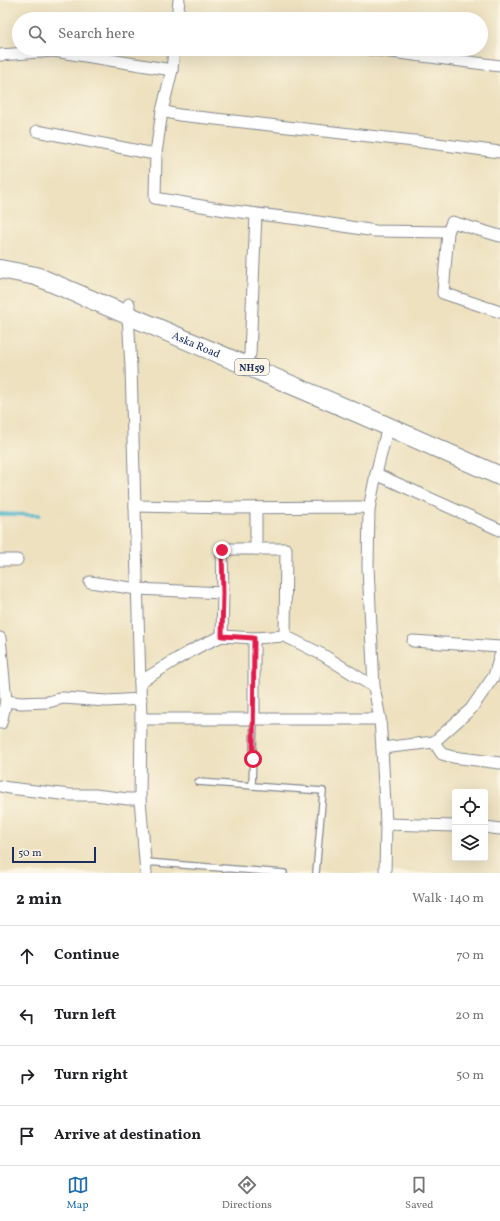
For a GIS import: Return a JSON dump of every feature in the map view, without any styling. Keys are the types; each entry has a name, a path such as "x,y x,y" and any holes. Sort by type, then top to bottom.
{"highway":[{"name":"NH59","path":"0,259 20,262 68,278 128,309 250,354 328,391 442,438 500,464"},
{"name":"Aska Road","path":"0,269 36,276 128,309 500,476"}],"street":[{"path":"178,12 179,0"},
{"path":"0,55 12,54"},
{"path":"85,56 172,70"},
{"path":"173,56 172,70 162,111 156,153 155,198 225,210 299,219 375,231 448,232"},
{"path":"422,56 500,66"},
{"path":"162,111 179,115 500,152"},
{"path":"37,131 149,153 156,153"},
{"path":"250,354 256,214"},
{"path":"500,236 452,222 448,232 443,293 500,312"},
{"path":"128,309 141,699 140,799 146,867"},
{"path":"385,873 386,824 382,748 380,719 374,687 368,567 369,509 388,426"},
{"path":"376,474 500,530"},
{"path":"135,506 256,508 363,507 369,509"},
{"path":"256,508 256,550"},
{"path":"222,636 222,550 286,550 286,636"},
{"path":"0,560 17,560"},
{"path":"90,582 137,589 223,593"},
{"path":"140,682 177,658 222,636 254,638 286,636 323,655 374,687"},
{"path":"0,638 6,701 0,723"},
{"path":"254,638 254,719"},
{"path":"413,641 500,647"},
{"path":"382,748 434,742 472,709 494,676 500,656"},
{"path":"6,701 21,703 48,702 63,698 107,701 141,699"},
{"path":"141,719 380,719"},
{"path":"434,742 442,754 453,757 500,763"},
{"path":"0,786 70,795 95,795 140,799"},
{"path":"386,824 452,826"},
{"path":"488,827 500,828"}],"lane":[{"path":"252,786 254,719"},
{"path":"198,782 323,791 316,873"},
{"path":"146,867 284,873"}],"waterway":[{"path":"0,514 39,515"}],"route":[{"path":"222,550 222,636 254,638 253,759"}]}
